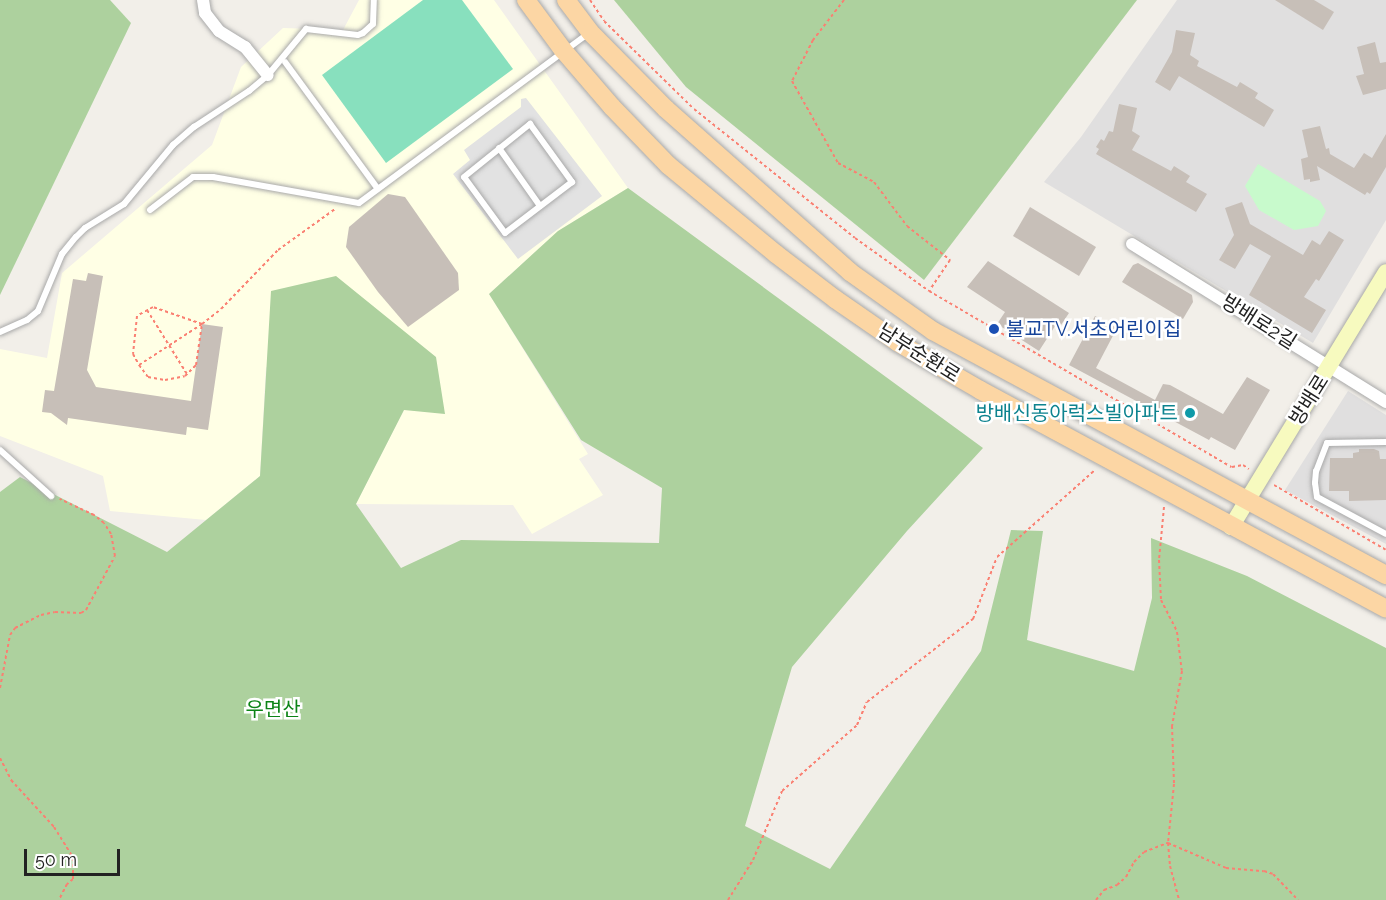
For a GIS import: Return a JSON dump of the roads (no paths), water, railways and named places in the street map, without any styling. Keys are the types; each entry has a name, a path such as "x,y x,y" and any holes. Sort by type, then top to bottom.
{"main road":[{"name":"남부순환로","path":"526,0 563,50 612,108 668,165 776,254 897,342 1168,493 1386,609"},
{"name":"남부순환로","path":"566,0 590,32 666,109 850,272 933,331 1386,574"},
{"name":"방배로","path":"1231,527 1386,272"}],"street":[{"path":"203,0 205,13 219,31 245,47 268,75"},
{"name":"방배로2길","path":"1132,244 1330,365 1386,402"}],"lane":[{"path":"0,332 27,320 38,311 62,254 85,228 124,204 173,146 194,127 210,114 249,91 268,75 306,29 358,35 363,33 373,24 374,0"},
{"path":"150,210 193,177 213,177 359,203 590,32"},
{"path":"285,62 378,189"},
{"path":"530,124 572,182 505,233 464,177 499,148 530,124"},
{"path":"499,148 540,206"},
{"path":"1386,442 1327,443 1316,471 1315,483 1317,497 1386,534"},
{"path":"0,450 51,496"}],"place":[{"name":"불교TV.서초어린이집","path":"994,329"},
{"name":"방배신동아럭스빌아파트","path":"1190,413"}],"park label":[{"name":"우면산","path":"273,709"}]}
